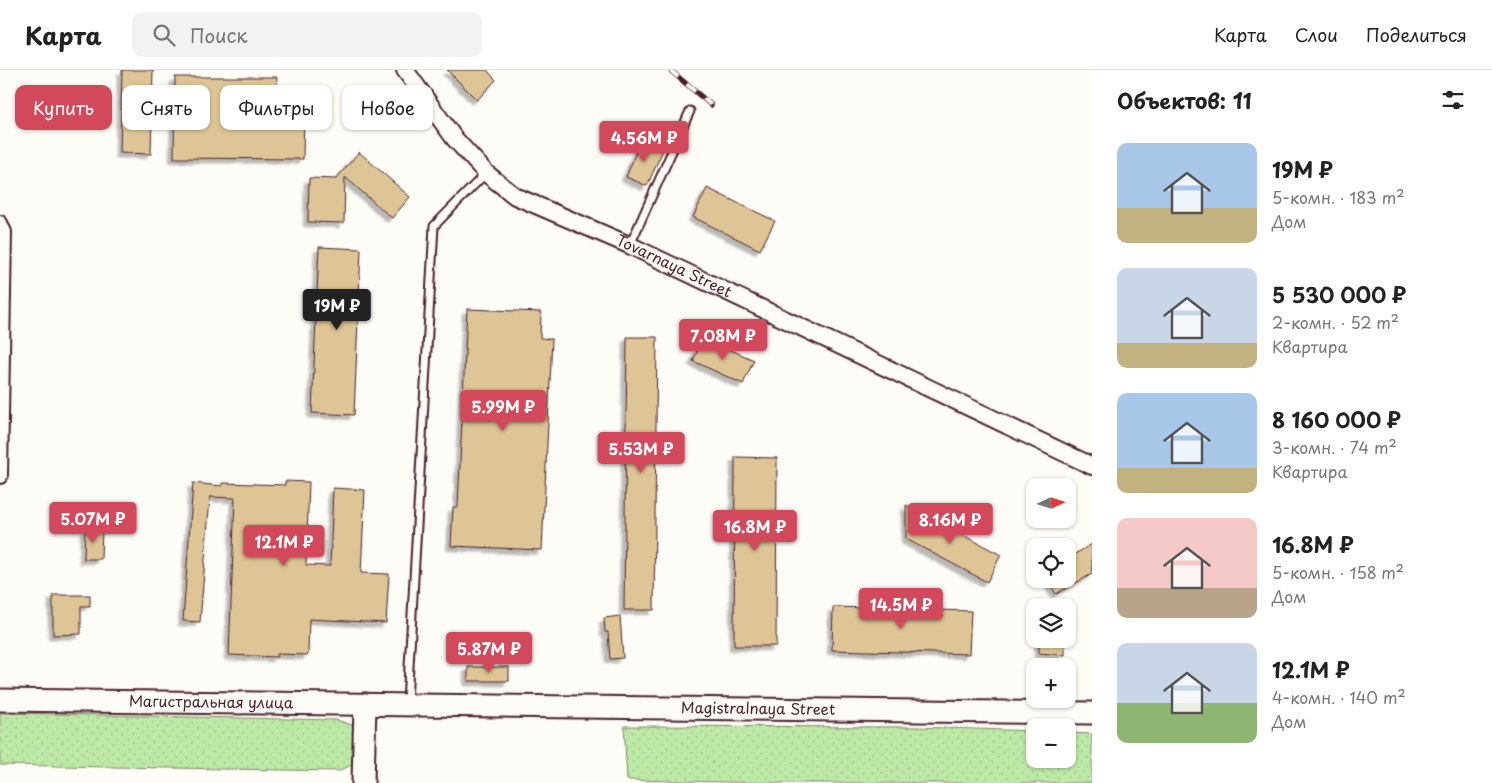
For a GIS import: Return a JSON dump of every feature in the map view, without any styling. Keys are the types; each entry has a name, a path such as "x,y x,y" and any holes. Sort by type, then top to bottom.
{"main road":[{"name":"Магистральная улица","path":"0,700 1092,713"},
{"path":"363,783 365,704"}],"street":[{"name":"Tovarnaya Street","path":"405,70 454,138 486,173 515,196 629,245 1092,466"},
{"path":"0,223 4,232 0,476"}],"lane":[{"path":"629,245 690,112"},
{"path":"406,705 434,226 486,173"}],"green space":[{"path":"0,713 337,720 352,725 356,735 358,751 351,765 339,771 0,765"},
{"path":"624,726 915,727 1026,731 1026,768 1076,768 1076,733 1092,734 1092,783 778,783 627,780"}],"building":[{"path":"122,70 153,70 153,85 122,85 122,130 152,130 151,154 120,153"},
{"path":"447,70 487,70 496,80 477,100"},
{"path":"175,77 277,77 277,85 220,85 220,130 304,130 303,159 174,158 174,130 210,130 210,85 175,85"},
{"path":"641,140 663,150 647,186 626,177"},
{"path":"359,152 410,197 392,218 345,177 344,223 308,222 309,178 336,179"},
{"path":"707,188 775,221 760,250 693,217"},
{"path":"319,247 361,249 354,415 312,413"},
{"path":"467,309 541,312 540,338 552,339 542,550 451,546 453,507 458,507"},
{"path":"627,337 657,337 654,610 624,610"},
{"path":"703,338 754,360 743,384 693,361"},
{"path":"735,457 777,458 776,646 734,646"},
{"path":"285,481 309,482 306,565 330,566 333,488 365,490 361,573 389,574 386,623 309,619 308,655 277,654 277,657 229,655 235,498 210,497 200,622 183,621 193,483 222,486 222,483 285,485"},
{"path":"906,505 1001,555 987,582 906,539"},
{"path":"85,528 102,529 101,559 84,559"},
{"path":"1092,544 1092,574 1076,583 1076,553"},
{"path":"1052,588 1067,588 1056,594"},
{"path":"53,595 90,595 90,606 81,606 81,634 53,635"},
{"path":"833,607 971,611 969,654 832,650"},
{"path":"620,616 623,658 610,659 608,632 605,632 604,618"},
{"path":"1039,648 1065,648 1065,655 1039,653"},
{"path":"468,667 509,667 509,681 468,681"}],"railway":[{"path":"670,70 711,105"}]}
